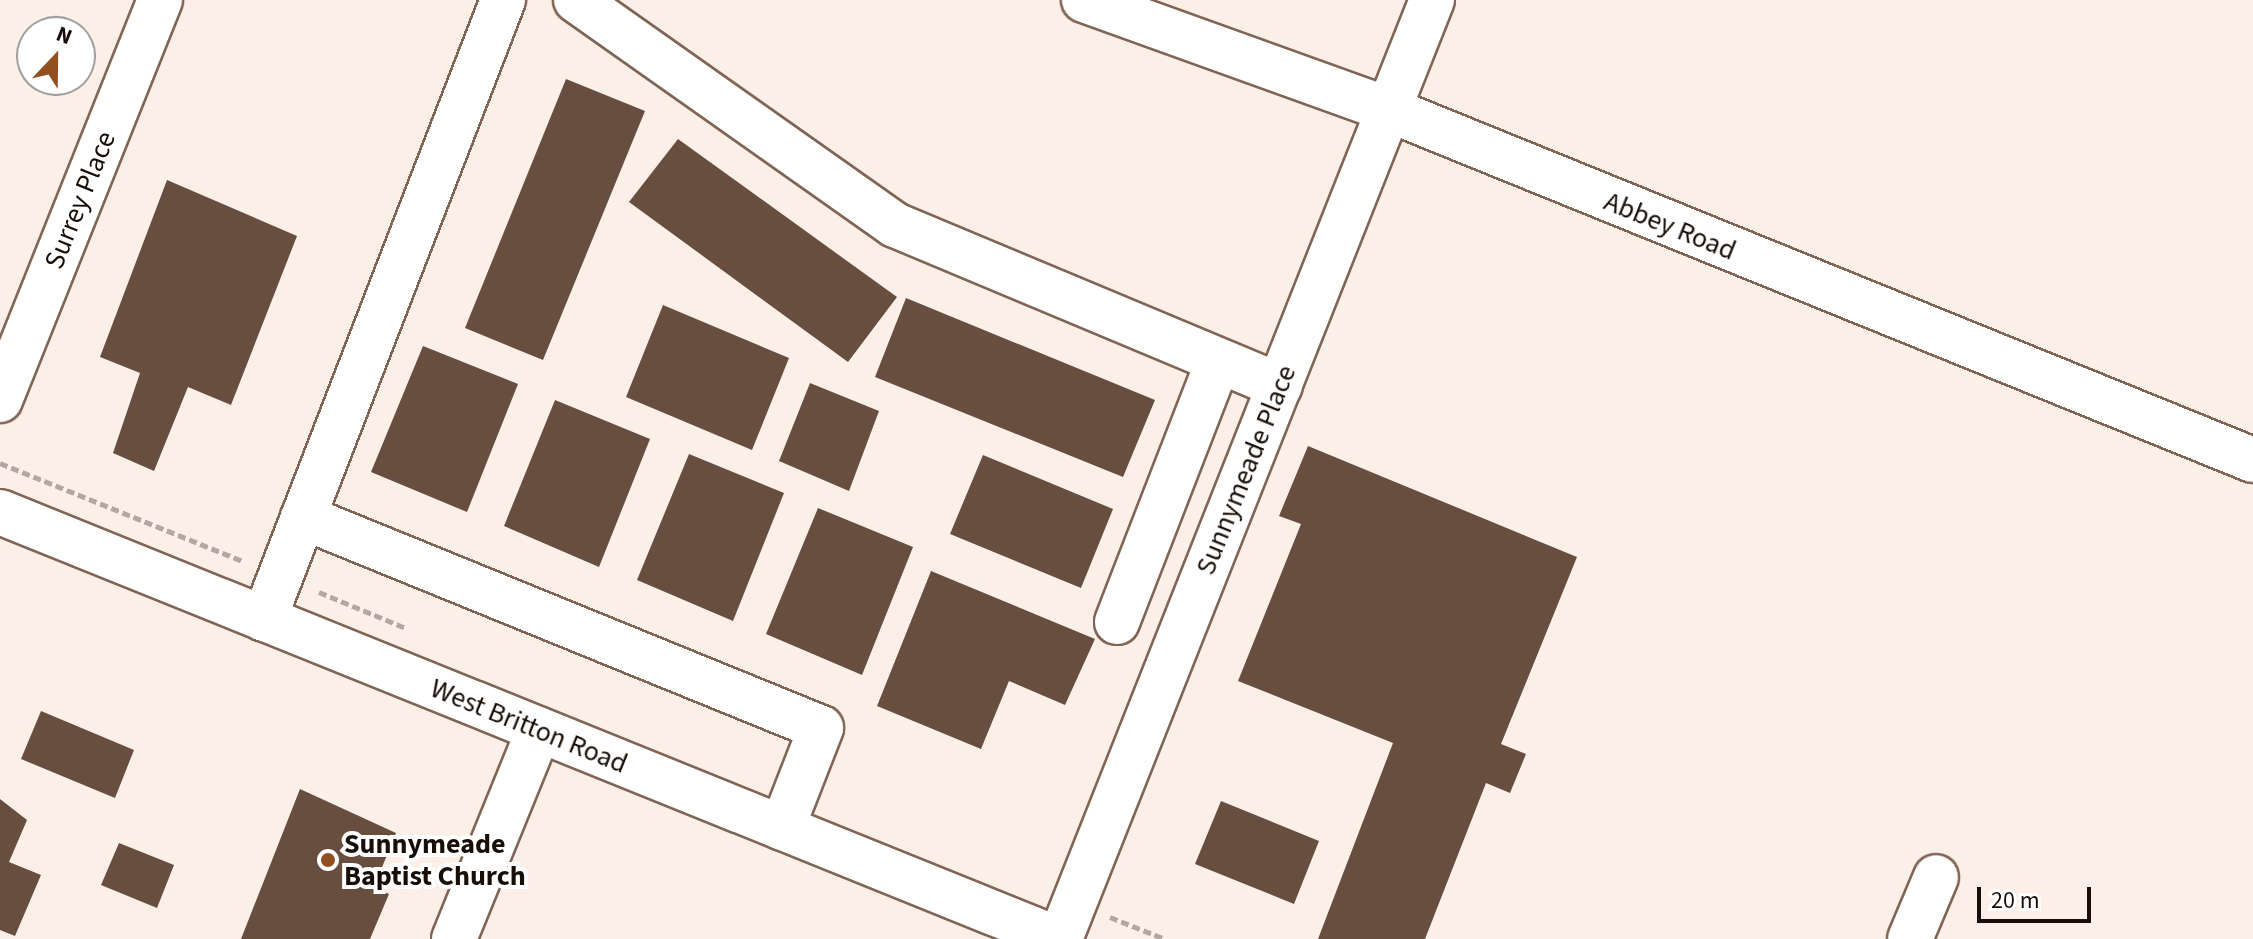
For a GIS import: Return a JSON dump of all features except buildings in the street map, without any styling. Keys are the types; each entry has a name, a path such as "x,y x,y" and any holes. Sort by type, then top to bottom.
{"street":[{"name":"Surrey Place","path":"0,400 160,0"},
{"path":"264,619 503,0"},
{"path":"576,0 895,225 1280,386"},
{"name":"Abbey Road","path":"1084,0 1390,110 2253,460"},
{"name":"Sunnymeade Place","path":"1059,939 1432,0"},
{"path":"1117,622 1218,361"},
{"path":"1182,454 1243,479"},
{"name":"West Britton Road","path":"0,512 1059,939"},
{"path":"303,517 821,728 782,828"},
{"path":"1135,575 1194,603"},
{"path":"454,939 539,730"},
{"path":"1910,939 1936,877"}],"path":[{"path":"0,463 13,468"},
{"path":"1101,914 1165,939"}],"place":[{"name":"Sunnymeade Baptist Church","path":"328,860"}]}
